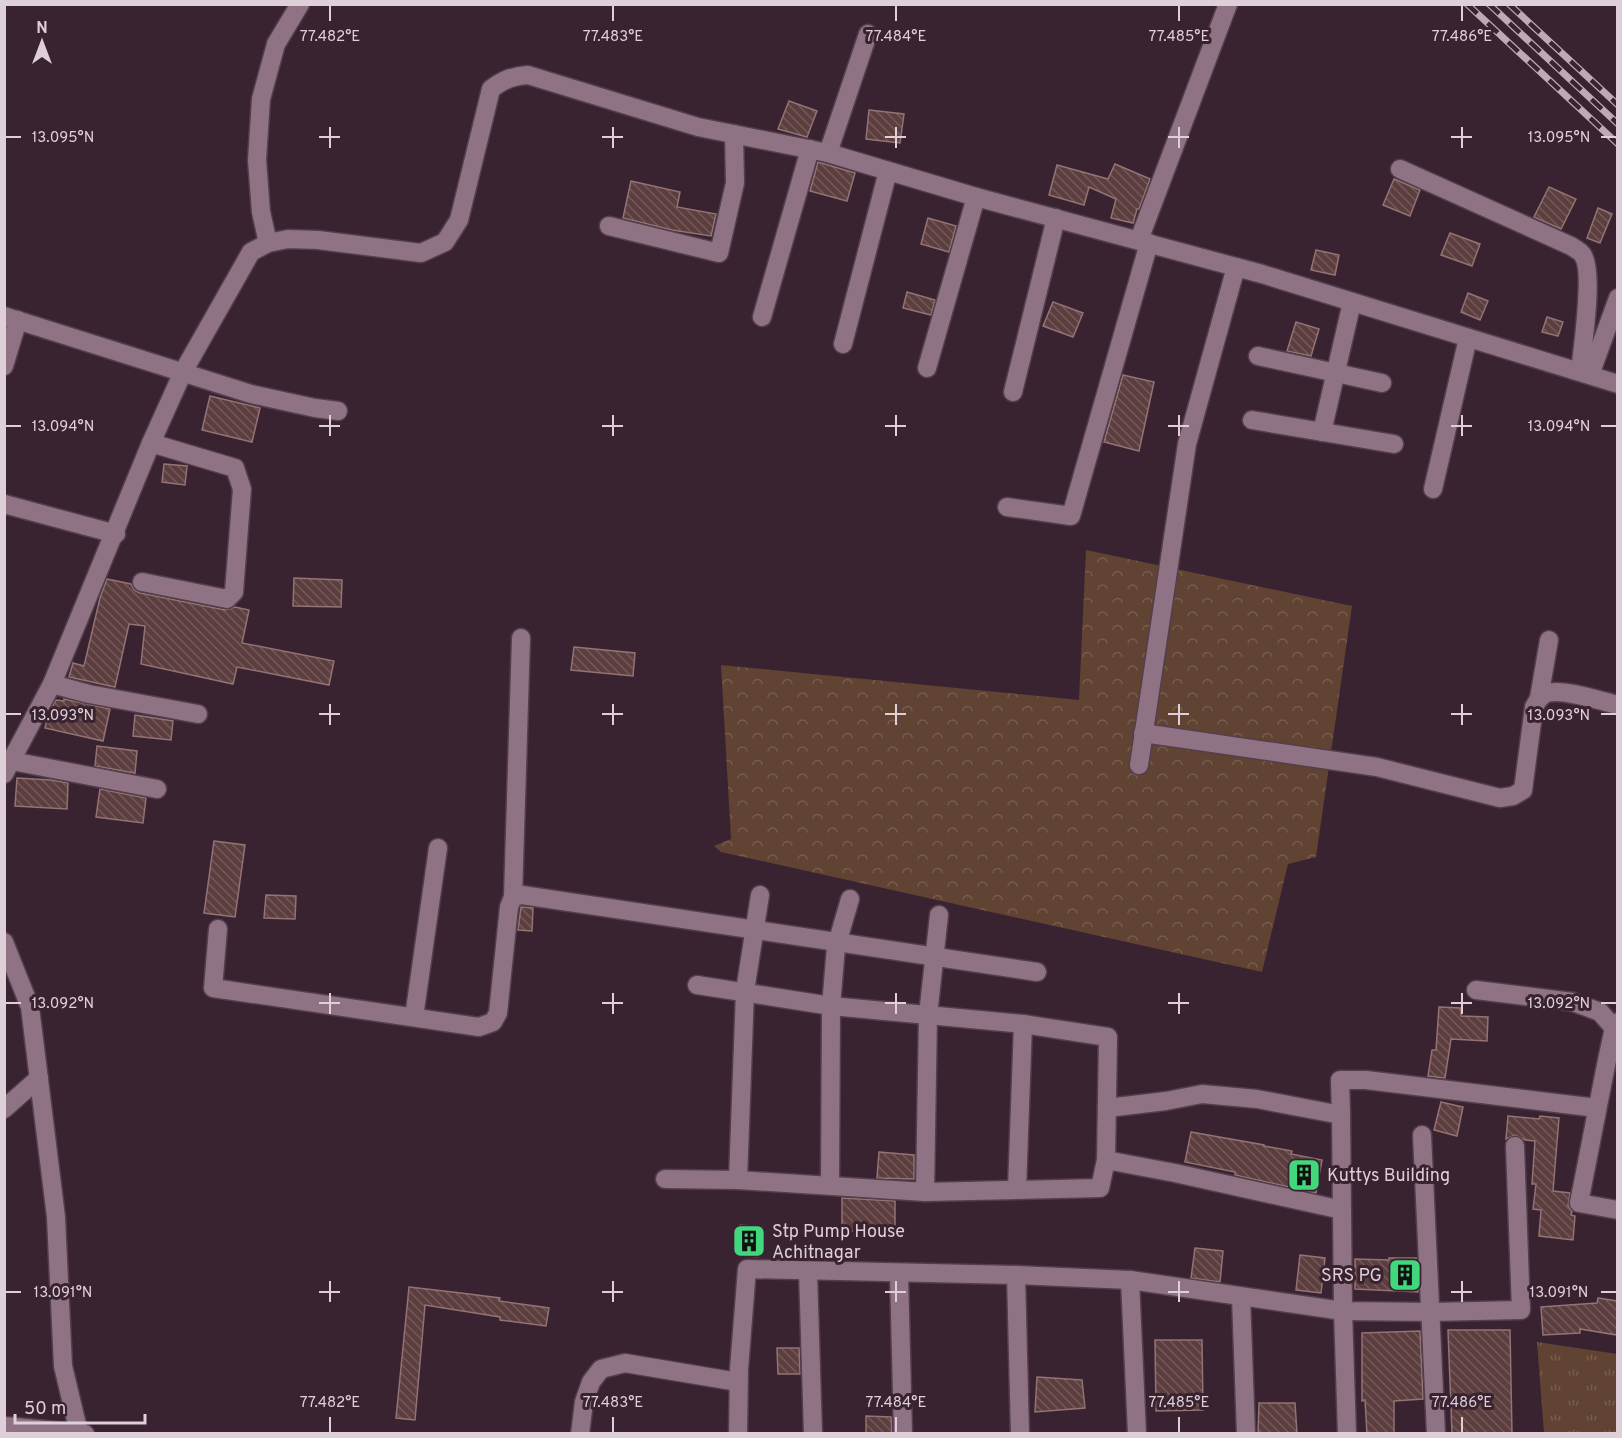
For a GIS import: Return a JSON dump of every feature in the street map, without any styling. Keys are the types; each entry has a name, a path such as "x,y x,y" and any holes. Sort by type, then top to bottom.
{"street":[{"path":"268,243 261,212 257,160 261,99 276,44 300,4"},
{"path":"1007,507 1071,516 1144,242 1228,4"},
{"path":"828,153 868,34"},
{"path":"157,789 8,767 52,684 116,534 151,443 183,372 251,252 268,243 288,239 318,240 421,253 445,242 459,220 491,89 513,76 528,75 698,127 828,153 976,197 1236,267 1617,384"},
{"path":"609,226 719,253 735,183 734,134"},
{"path":"762,317 810,149"},
{"path":"1400,169 1582,253 1586,262 1588,293 1585,374"},
{"path":"843,344 888,171"},
{"path":"927,368 976,197"},
{"path":"1013,392 1056,218"},
{"path":"1138,765 1187,444 1236,267"},
{"path":"1585,374 1617,298"},
{"path":"1323,432 1352,302"},
{"path":"4,366 11,318 251,394 338,411"},
{"path":"1432,489 1468,338"},
{"path":"1258,356 1382,383"},
{"path":"1252,420 1394,444"},
{"path":"142,582 227,599 234,592 242,489 235,468 151,443"},
{"path":"4,504 116,534"},
{"path":"218,929 213,988 479,1027 493,1022 498,1013 509,907 513,897 521,638"},
{"path":"1143,733 1377,767 1500,798 1522,790 1534,707 1539,698 1549,640"},
{"path":"52,684 89,694 198,714"},
{"path":"1539,698 1547,693 1559,692 1617,705"},
{"path":"414,1017 438,848"},
{"path":"513,897 522,895 1037,972"},
{"path":"738,1180 745,991 760,895"},
{"path":"830,1185 831,1006 837,943 850,898"},
{"path":"925,1192 928,1016 939,915"},
{"path":"4,942 30,1007 56,1217 63,1366 79,1433"},
{"path":"665,1179 738,1180 925,1192 1100,1188 1106,1160 1108,1037 1023,1024 831,1006 697,985"},
{"path":"1476,990 1573,1002 1600,1012 1616,1025 1612,1058 1597,1108 1579,1203 1617,1210"},
{"path":"1017,1189 1023,1024"},
{"path":"4,1109 39,1078"},
{"path":"1347,1434 1340,1080 1366,1080 1597,1108"},
{"path":"1107,1108 1202,1094 1257,1099 1341,1114"},
{"path":"1422,1135 1436,1434"},
{"path":"738,1434 738,1382 747,1269 1130,1280 1343,1311 1521,1310 1515,1146"},
{"path":"1106,1160 1342,1210"},
{"path":"808,1271 813,1434"},
{"path":"899,1273 903,1434"},
{"path":"1016,1275 1020,1434"},
{"path":"1130,1280 1137,1434"},
{"path":"1241,1297 1245,1434"},
{"path":"580,1434 584,1402 591,1382 602,1369 625,1363 738,1382"},
{"path":"4,1426 85,1434"}],"green space":[{"path":"1086,550 1352,606 1316,857 1288,864 1262,972 721,852 714,846 731,839 721,665 1079,700"},
{"path":"1537,1342 1617,1354 1617,1433 1544,1433"}],"building":[{"path":"789,101 817,111 807,137 778,129"},
{"path":"869,110 904,114 900,143 866,139"},
{"path":"818,162 855,173 847,201 810,191"},
{"path":"1115,164 1150,179 1133,223 1111,218 1116,199 1089,187 1084,205 1049,195 1057,165 1108,179"},
{"path":"1394,179 1420,190 1410,216 1383,205"},
{"path":"631,181 680,192 677,207 716,214 711,236 672,230 623,218"},
{"path":"1549,187 1576,199 1561,229 1534,217"},
{"path":"1598,208 1612,214 1600,243 1587,238"},
{"path":"928,218 956,226 949,252 921,244"},
{"path":"1450,233 1480,244 1472,266 1441,255"},
{"path":"1316,250 1339,255 1335,275 1311,270"},
{"path":"907,292 935,300 931,315 903,308"},
{"path":"1468,293 1488,301 1480,320 1461,312"},
{"path":"1053,302 1083,313 1073,337 1043,326"},
{"path":"1547,317 1563,322 1558,336 1542,332"},
{"path":"1296,322 1319,329 1311,356 1287,351"},
{"path":"1123,375 1154,382 1139,451 1104,442"},
{"path":"210,396 260,408 252,442 202,430"},
{"path":"164,464 187,466 185,485 162,482"},
{"path":"294,578 342,580 341,607 293,606"},
{"path":"107,579 131,584 134,590 140,593 225,610 235,607 249,610 242,643 334,661 329,685 237,667 233,684 141,664 145,626 129,624 115,687 69,677 73,663 84,666 100,598"},
{"path":"574,647 635,653 633,676 571,670"},
{"path":"64,699 110,709 103,741 45,728 48,715 56,700 64,701"},
{"path":"135,715 173,721 171,740 133,736"},
{"path":"97,746 137,751 135,773 95,766"},
{"path":"17,778 68,783 67,809 15,806"},
{"path":"100,789 146,798 143,823 96,817"},
{"path":"214,841 245,845 235,917 204,913"},
{"path":"266,895 296,896 295,919 264,918"},
{"path":"521,907 533,908 532,931 518,930"},
{"path":"1439,1007 1461,1008 1461,1016 1488,1017 1487,1041 1451,1039 1445,1078 1428,1076 1432,1050 1436,1050"},
{"path":"1441,1102 1463,1107 1457,1136 1434,1130"},
{"path":"1508,1116 1559,1118 1553,1191 1570,1193 1568,1206 1572,1211 1571,1215 1575,1216 1573,1240 1539,1236 1541,1210 1533,1209 1536,1184 1532,1184 1535,1141 1525,1140 1515,1135 1506,1139"},
{"path":"1191,1132 1264,1145 1292,1151 1291,1154 1322,1160 1316,1193 1185,1162"},
{"path":"879,1152 914,1155 914,1179 877,1178"},
{"path":"842,1198 895,1201 895,1232 842,1231"},
{"name":"Stp Pump House Achitnagar","path":"740,1225 762,1227 758,1257 737,1255"},
{"path":"1195,1248 1223,1251 1220,1282 1191,1278"},
{"path":"1300,1255 1325,1258 1321,1293 1296,1290"},
{"path":"1389,1258 1416,1258 1418,1292 1355,1289 1355,1259 1389,1260"},
{"path":"409,1287 500,1298 499,1301 549,1308 546,1326 500,1320 500,1317 425,1305 415,1420 396,1418"},
{"path":"1598,1298 1617,1301 1617,1335 1580,1329 1580,1333 1543,1335 1541,1307 1597,1303"},
{"path":"1448,1330 1510,1330 1512,1434 1452,1434"},
{"path":"1420,1331 1423,1399 1394,1401 1394,1434 1367,1434 1365,1400 1362,1401 1362,1333"},
{"path":"1155,1340 1202,1340 1203,1410 1156,1411"},
{"path":"777,1348 799,1348 800,1374 778,1374"},
{"path":"1037,1377 1082,1380 1085,1408 1035,1412"},
{"path":"1259,1403 1295,1403 1297,1434 1258,1434"},
{"path":"866,1416 891,1417 892,1434 866,1434"}],"railway":[{"path":"1467,4 1618,144"},
{"path":"1489,4 1618,124"},
{"path":"1509,4 1618,105"}],"place":[{"name":"Kuttys Building","path":"1304,1175"},
{"name":"Stp Pump House Achitnagar","path":"749,1241"},
{"name":"SRS PG","path":"1405,1275"}]}
